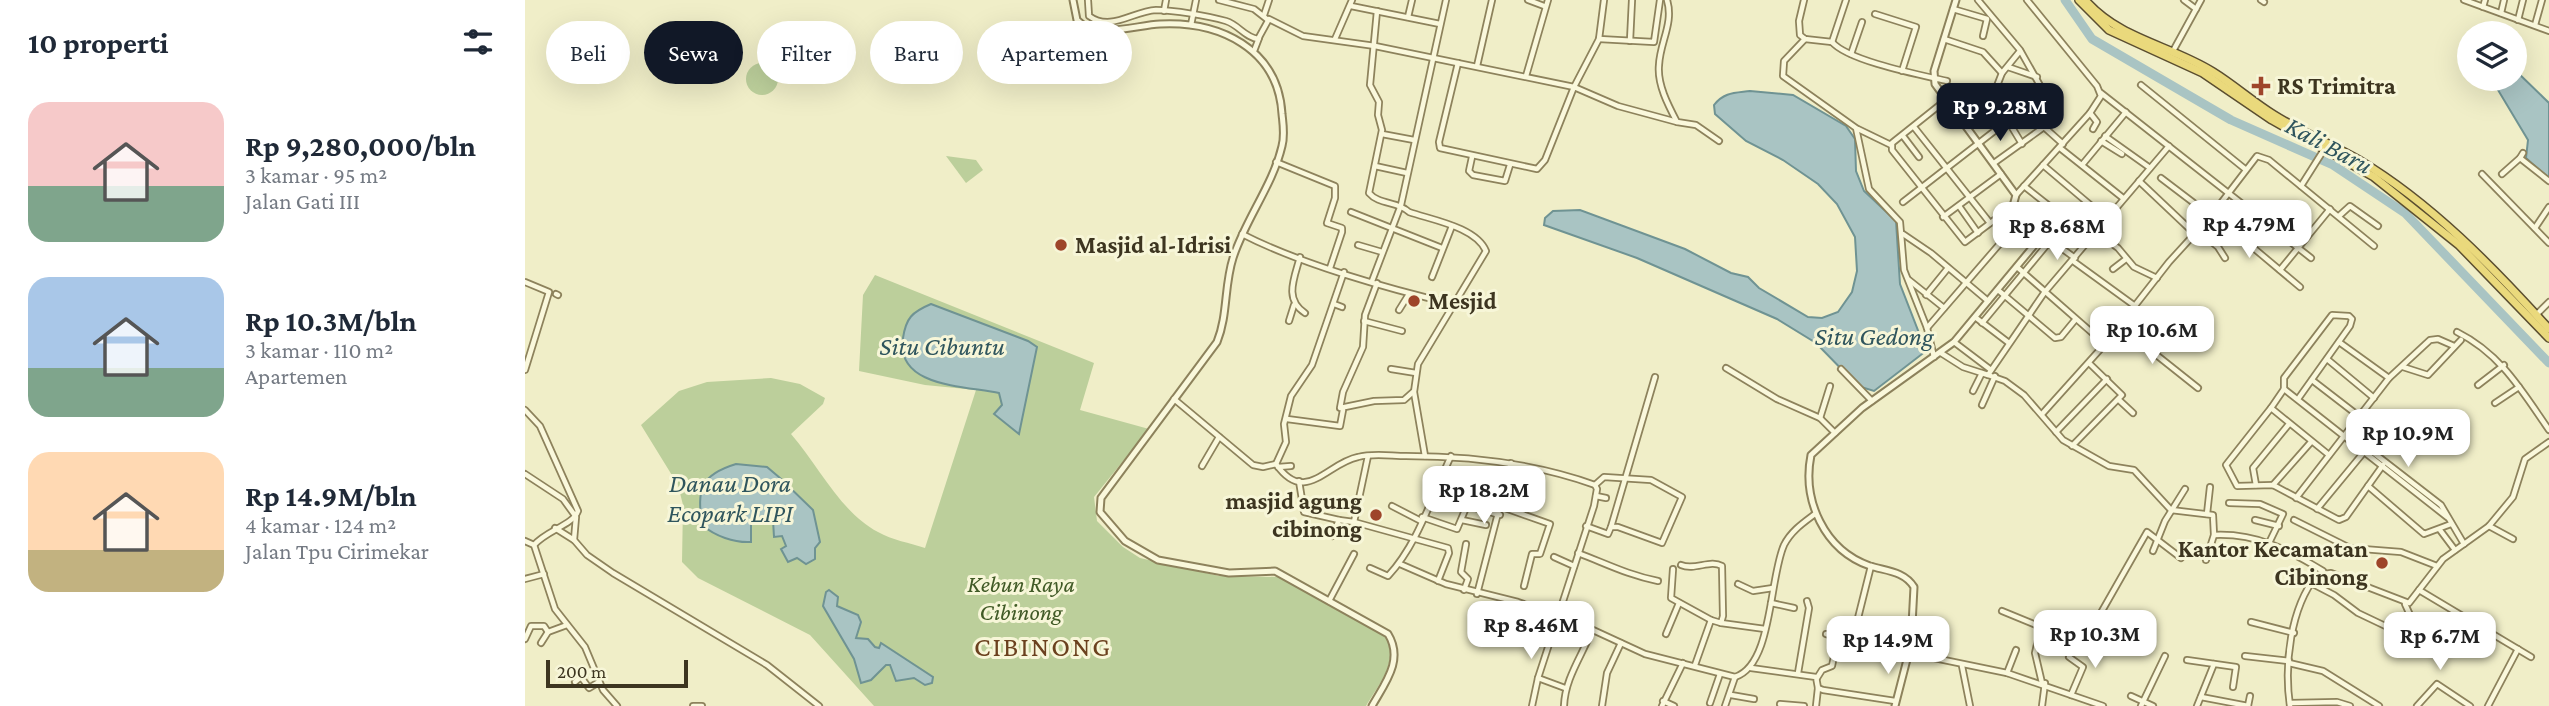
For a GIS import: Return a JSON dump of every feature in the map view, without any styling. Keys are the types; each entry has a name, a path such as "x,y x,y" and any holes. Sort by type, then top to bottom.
{"highway":[{"path":"2078,0 2112,32 2187,65 2233,89"},
{"path":"2085,0 2103,20 2205,67 2271,120 2374,177 2433,222 2485,270 2549,338"},
{"path":"2325,148 2368,166 2427,210 2499,275 2549,329"}],"street":[{"path":"1073,0 1077,20 1093,28 1191,25 1222,32 1254,51 1270,71 1282,102 1284,134 1276,162 1242,234 1230,270 1222,327 1217,342 1101,498 1100,512 1125,541 1158,560 1229,573 1272,570 1380,628 1393,642 1394,664 1372,706"},
{"path":"1088,0 1090,18 1118,22 1146,12 1164,11 1227,21 1247,36 1259,38"},
{"path":"1164,11 1166,0"},
{"path":"1191,25 1196,0"},
{"path":"1219,0 1233,1 1298,35 1375,46 1574,87 1618,106 1696,125 1719,141"},
{"path":"1254,51 1266,18 1269,0"},
{"path":"1408,17 1412,0"},
{"path":"1287,419 1340,426 1343,410 1339,404 1363,347 1364,321 1382,252 1394,228 1401,205 1446,0"},
{"path":"1477,66 1492,0"},
{"path":"1528,0 1544,6"},
{"path":"1526,76 1544,6 1548,0"},
{"path":"1458,62 1439,144 1444,151 1534,170 1540,167 1574,87 1599,39 1604,0"},
{"path":"1630,41 1632,0"},
{"path":"1599,39 1656,41 1660,0"},
{"path":"1667,0 1667,34 1659,73 1664,96 1677,122"},
{"path":"1804,0 1798,30 1805,40"},
{"path":"1832,42 1845,0"},
{"path":"1956,0 1933,78 1946,100 2016,195"},
{"path":"1979,0 2020,50 2038,77 2055,112 2044,127 1994,163"},
{"path":"2027,0 2101,93 2311,258"},
{"path":"2184,0 2196,9"},
{"path":"2172,52 2201,0"},
{"path":"2465,0 2549,31"},
{"path":"2483,7 2485,0"},
{"path":"2501,13 2504,0"},
{"path":"2518,20 2523,0"},
{"path":"2535,25 2542,0"},
{"path":"1335,39 1352,3 1440,24"},
{"path":"1953,9 1987,19 1983,36"},
{"path":"1377,11 1370,85 1379,102 1378,115 1382,134 1374,166 1371,196 1401,205 1451,226 1481,243 1486,251 1453,304 1416,373 1413,391 1425,456"},
{"path":"1875,14 1916,27 1902,71"},
{"path":"1851,54 1862,22"},
{"path":"1944,39 1983,52 2002,73"},
{"path":"1947,81 1902,71 1851,54 1832,42 1805,40 1784,61 1784,79 1856,128 1891,145 1943,217 1965,242 2013,206 2016,195 2090,113 2101,93"},
{"path":"1961,120 1993,96 2002,73 2020,50"},
{"path":"2008,66 2038,77"},
{"path":"2141,85 2245,169"},
{"path":"1993,96 2022,144"},
{"path":"1891,145 1946,100"},
{"path":"1903,202 2007,122 2045,102"},
{"path":"2082,165 2126,112"},
{"path":"2090,113 2097,122 2093,129"},
{"path":"1914,127 1990,223"},
{"path":"2044,127 2082,165 2123,198"},
{"path":"1856,128 1870,189 1896,215 1902,233 1906,278 1927,328 1934,357"},
{"path":"1382,134 1414,140"},
{"path":"1903,136 1919,157"},
{"path":"2103,138 2122,155"},
{"path":"2103,138 2150,168"},
{"path":"1973,391 2044,293 2169,146"},
{"path":"2301,186 2325,148"},
{"path":"2502,174 2521,155 2549,181"},
{"path":"2043,413 2120,326 2257,156 2262,156 2301,186 2374,246"},
{"path":"1472,157 1469,171 1473,176 1505,181 1510,165"},
{"path":"1276,162 1335,186 1335,198 1327,223 1342,228 1342,232 1330,268"},
{"path":"2043,165 2107,219"},
{"path":"1374,166 1407,173"},
{"path":"1943,217 2001,174"},
{"path":"2481,174 2549,243"},
{"path":"2161,178 2212,215 2299,287"},
{"path":"2139,181 2225,258"},
{"path":"2024,186 2091,239"},
{"path":"1959,206 1978,233"},
{"path":"2013,206 2022,218 2050,242 2135,306"},
{"path":"2339,216 2347,207 2352,206 2378,226"},
{"path":"2535,228 2549,207"},
{"path":"2280,270 2330,209"},
{"path":"1351,212 1442,248"},
{"path":"1927,328 2022,218"},
{"path":"1432,277 1451,226"},
{"path":"2096,232 2138,269 2157,278"},
{"path":"1902,233 1988,302"},
{"path":"1242,234 1330,268 1409,294 1453,304"},
{"path":"1818,688 1895,704 1910,653 1914,587 1906,578 1893,571 1871,566 1833,541 1815,514 1809,474 1814,452 1872,401 1954,342 2042,234"},
{"path":"1982,323 2050,242"},
{"path":"1358,245 1382,252"},
{"path":"1289,321 1294,305 1291,293 1300,257"},
{"path":"2113,269 2126,259"},
{"path":"2017,267 2105,344"},
{"path":"1926,295 1948,268"},
{"path":"1277,466 1286,442 1291,396 1313,365 1344,272"},
{"path":"1906,278 1944,308"},
{"path":"525,282 549,292 525,370"},
{"path":"1998,290 2058,339 2075,320"},
{"path":"1399,310 1409,294"},
{"path":"2536,315 2549,302"},
{"path":"1333,304 1342,307"},
{"path":"1294,305 1305,313"},
{"path":"2298,398 2339,342 2352,321 2349,316 2336,314 2284,378 2284,389 2226,465 2234,484 2273,485 2342,519 2383,465"},
{"path":"1975,317 2009,343"},
{"path":"1364,321 1402,331"},
{"path":"2120,326 2198,388"},
{"path":"2456,332 2478,344 2504,365 2549,430"},
{"path":"2295,498 2329,455 2349,436 2389,378 2433,338 2454,346"},
{"path":"2403,367 2427,376 2461,340"},
{"path":"1954,342 1987,373"},
{"path":"2339,342 2389,378"},
{"path":"1941,353 1954,362 1995,376 2014,387 2043,413 2056,432 2072,446 2109,466 2134,470 2171,510 2215,517 2214,535 2206,559"},
{"path":"2327,359 2374,398"},
{"path":"2072,446 2119,400 2121,394 2089,363"},
{"path":"2478,385 2504,365"},
{"path":"1726,368 1777,400 1820,418 1835,433"},
{"path":"1391,369 1416,373"},
{"path":"1841,369 1872,401"},
{"path":"1983,405 1995,376"},
{"path":"1586,526 1608,534 1655,377"},
{"path":"2056,432 2107,379"},
{"path":"2312,380 2360,417 2363,443"},
{"path":"1820,418 1830,386"},
{"path":"2495,403 2519,387"},
{"path":"2284,389 2349,436 2363,443 2441,505 2464,544"},
{"path":"1343,410 1374,401 1404,400 1413,391"},
{"path":"1174,399 1253,465 1291,466"},
{"path":"2119,400 2133,413"},
{"path":"2271,408 2329,455"},
{"path":"525,410 540,426 578,511 574,540"},
{"path":"2256,485 2253,468 2289,424"},
{"path":"2349,436 2362,435"},
{"path":"2349,436 2364,452 2447,517"},
{"path":"1202,466 1219,437"},
{"path":"2273,485 2311,442"},
{"path":"2405,604 2443,559 2489,526 2513,497 2525,459 2549,442"},
{"path":"2317,509 2364,452"},
{"path":"1354,522 1368,456"},
{"path":"1277,466 1286,477 1299,481 1316,480 1355,457 1451,456 1511,463 1595,485"},
{"path":"1370,568 1388,576 1400,564 1415,538 1451,456"},
{"path":"1477,594 1500,515 1511,463"},
{"path":"525,474 563,499 576,517"},
{"path":"1595,485 1604,477 1651,480 1677,492 1682,499 1664,542 1659,544 1636,532 1611,527"},
{"path":"1299,481 1304,512 1354,522 1449,550 1438,581"},
{"path":"1532,706 1538,678 1596,496 1595,485"},
{"path":"2368,486 2424,534 2451,524"},
{"path":"2207,514 2210,487"},
{"path":"2153,551 2171,510 2185,489"},
{"path":"1392,506 1456,530 1471,496"},
{"path":"1596,496 1606,498"},
{"path":"2229,503 2267,506 2284,516 2269,543"},
{"path":"1468,506 1500,515"},
{"path":"1502,507 1550,524 1541,552 1532,553 1524,586"},
{"path":"1751,668 1765,629 1786,542 1799,525 1815,514"},
{"path":"534,545 555,528 576,517"},
{"path":"1332,536 1339,520"},
{"path":"1462,520 1486,525"},
{"path":"2255,520 2279,526"},
{"path":"2294,520 2355,550 2400,552 2437,566"},
{"path":"2489,526 2513,540"},
{"path":"555,528 574,540 587,555 613,573 767,665 819,706"},
{"path":"2440,530 2453,551"},
{"path":"2094,625 2147,532 2181,558"},
{"path":"2214,535 2233,534 2269,543 2297,555 2324,572 2405,604 2410,615 2400,633 2358,614 2334,595 2311,583"},
{"path":"525,541 534,545 552,602 585,647 607,697 617,706"},
{"path":"1465,590 1468,579 1461,569 1466,544"},
{"path":"1578,553 1614,567 1622,573 1658,580"},
{"path":"1329,601 1354,554"},
{"path":"1554,557 1574,566"},
{"path":"1681,565 1690,568 1716,563 1722,566 1724,608 1721,622"},
{"path":"1400,564 1438,581 1477,594 1517,602 1559,617 1647,655 1735,677 1751,668 1817,678"},
{"path":"1854,634 1871,566"},
{"path":"1673,569 1670,596 1679,603 1711,621 1765,629"},
{"path":"2324,572 2311,583 2300,605 2289,662 2290,704 2337,702 2350,706"},
{"path":"525,579 544,574"},
{"path":"1738,584 1753,590 1773,589"},
{"path":"2419,590 2531,657"},
{"path":"1798,673 1809,608 1807,601"},
{"path":"1666,634 1679,603"},
{"path":"1771,603 1794,608"},
{"path":"2003,611 2041,626 2035,653 2043,683 2042,706"},
{"path":"1695,665 1711,621"},
{"path":"2251,622 2294,634"},
{"path":"541,643 548,632 567,625"},
{"path":"525,639 531,626 544,626 548,632"},
{"path":"1564,706 1565,688 1592,630"},
{"path":"1816,706 1817,678 1822,670 1832,666 1838,636 1826,634"},
{"path":"1602,706 1607,673 1621,643"},
{"path":"2489,706 2518,649"},
{"path":"2007,673 2016,650"},
{"path":"1910,653 2043,683 2099,706"},
{"path":"2143,703 2165,656"},
{"path":"2245,656 2289,662 2323,671 2379,706"},
{"path":"2069,657 2083,667 2071,695"},
{"path":"2187,660 2237,667 2233,687"},
{"path":"1674,706 1663,704 1683,663"},
{"path":"2197,706 2214,664"},
{"path":"1962,666 1970,706"},
{"path":"1710,704 1720,674"},
{"path":"575,682 581,677 589,688 599,682"},
{"path":"1725,706 1735,677"},
{"path":"1538,678 1565,688"},
{"path":"2417,706 2437,684 2470,706"},
{"path":"1731,695 1754,699"},
{"path":"2131,696 2153,706"},
{"path":"2201,697 2248,706 2250,696"},
{"path":"606,706 607,697"},
{"path":"1867,706 1868,699"},
{"path":"1780,704 1804,706"},
{"path":"694,706 702,706"}],"green space":[{"path":"756,64 757,84 777,84 768,94 756,94 747,85 747,73"},
{"path":"946,156 976,160 983,170 966,183"},
{"name":"Kebun Raya Cibinong","path":"875,275 1094,363 1080,410 1149,429 1094,497 1097,521 1123,547 1140,558 1219,576 1279,577 1385,635 1389,645 1389,663 1382,681 1366,706 874,706 810,635 698,578 682,562 683,505 678,485 641,425 679,391 707,382 771,378 800,384 825,398 823,404 791,434 852,513 878,532 925,548 976,390 925,385 859,371 863,295"}],"water":[{"path":"2527,82 2549,103 2549,179 2526,158 2528,140 2499,91 2527,91"},
{"name":"Situ Gedong","path":"1750,91 1793,95 1846,126 1855,139 1856,171 1864,191 1896,221 1900,284 1926,351 1874,391 1858,386 1816,343 1777,319 1637,258 1544,225 1545,218 1553,211 1580,210 1685,249 1731,273 1748,277 1759,288 1808,317 1822,318 1838,312 1852,292 1857,271 1855,237 1837,204 1818,184 1783,160 1746,141 1715,114 1714,105 1722,98"},
{"name":"Situ Cibuntu","path":"931,304 1028,341 1037,347 1019,434 994,414 1002,405 999,393 936,382 910,367 904,354 906,325 915,313"},
{"name":"Danau Dora Ecopark LIPI","path":"736,464 767,467 813,510 820,542 815,548 815,559 806,564 797,558 788,562 781,549 786,546 782,536 774,537 773,520 751,521 751,542 725,538 702,525 700,502 704,485 715,473"},
{"path":"829,590 838,597 837,606 858,615 861,622 856,638 868,639 879,648 881,643 933,677 932,683 925,685 914,678 896,681 890,665 886,665 871,680 861,683 854,659 823,606 826,592"}],"waterway":[{"name":"Kali Baru","path":"2065,0 2092,39 2231,120 2333,165 2405,213 2549,363"}],"place":[{"name":"RS Trimitra","path":"2261,86"},
{"name":"Masjid al-Idrisi","path":"1061,245"},
{"name":"Mesjid","path":"1414,301"},
{"name":"masjid agung cibinong","path":"1376,515"},
{"name":"Kantor Kecamatan Cibinong","path":"2382,563"}],"district":[{"name":"CIBINONG","path":"1043,646"}]}
